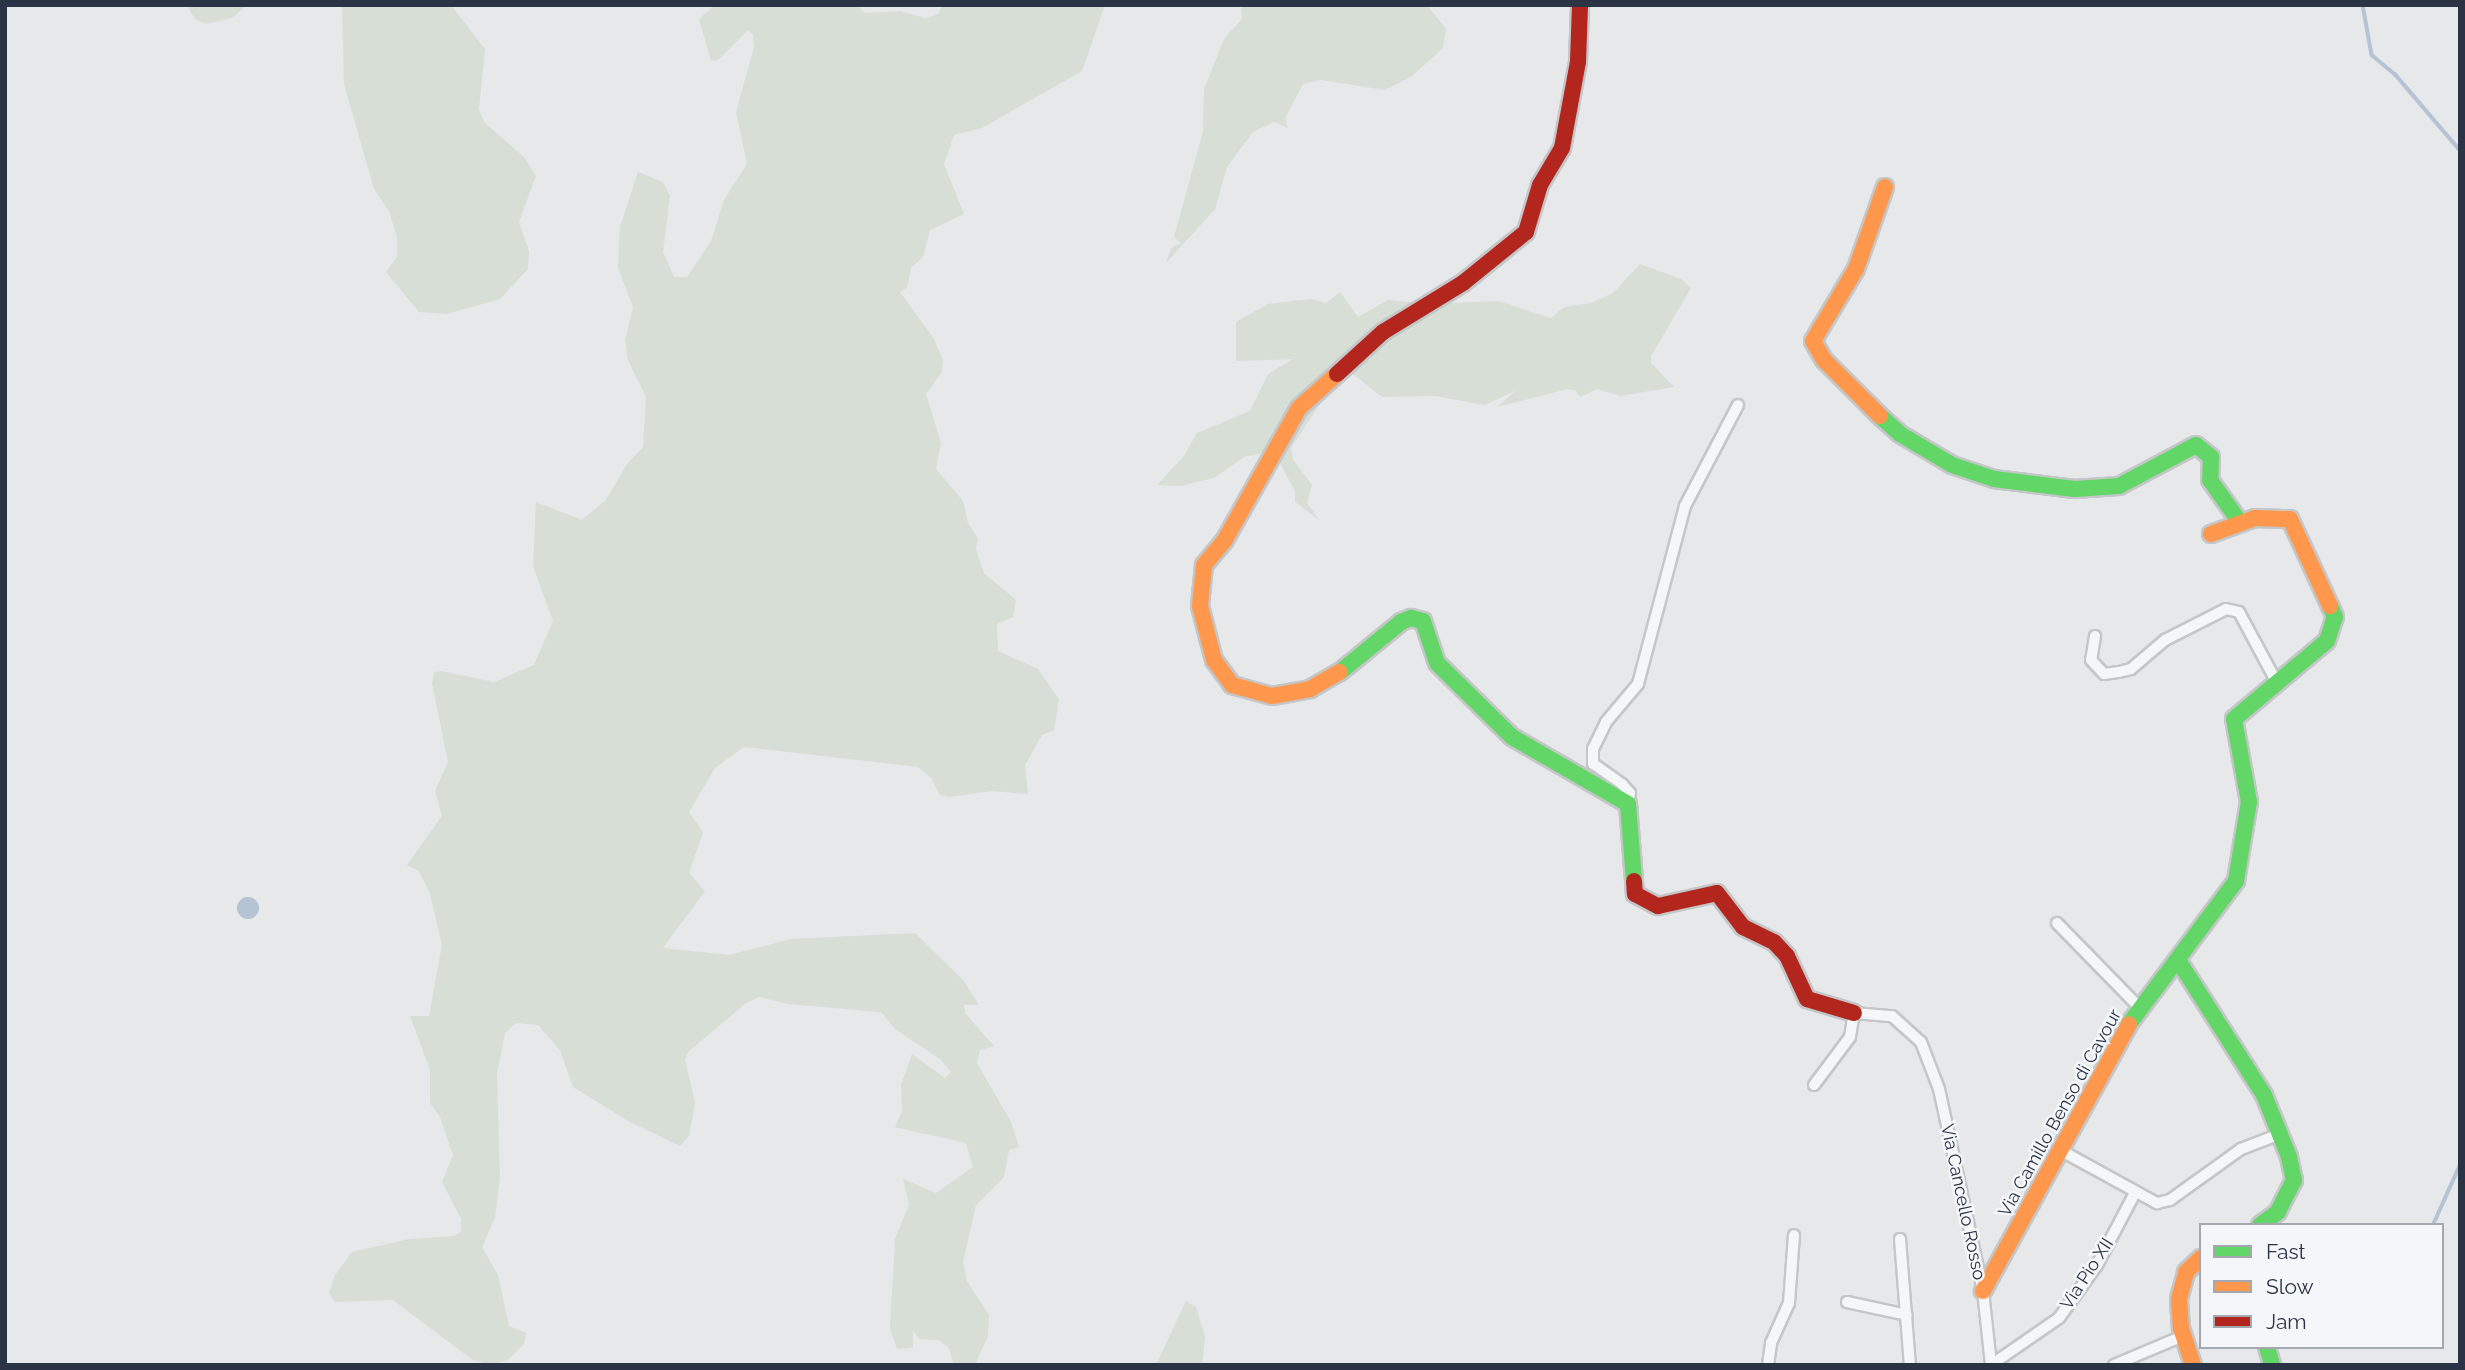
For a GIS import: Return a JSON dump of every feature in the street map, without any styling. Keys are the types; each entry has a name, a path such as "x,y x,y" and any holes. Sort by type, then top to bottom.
{"street":[{"path":"1580,5 1578,62 1562,148 1540,185 1526,232 1463,282 1383,332 1310,393 1277,442 1225,540 1204,565 1200,606 1221,673 1245,692 1272,696 1310,689 1346,669 1401,622 1411,618 1423,621 1437,663 1451,681 1512,737 1628,804"},
{"path":"1885,187 1856,269 1813,341 1824,360 1871,408 1900,433 1952,465 1994,479 2074,489 2119,486 2196,445 2211,457 2210,480 2239,521"},
{"path":"1738,405 1685,506 1638,684 1606,722 1593,749 1593,764 1622,784 1630,793 1628,804 1635,894 1658,906 1717,893 1743,927 1774,942 1787,956 1807,999 1854,1013 1850,1037 1814,1085"},
{"path":"2095,636 2090,649 2096,668 2104,674 2119,672 2131,669 2165,640 2225,610 2239,612 2277,683 2328,642 2335,617 2290,519 2273,515 2239,521 2211,534"},
{"name":"Via Camillo Benso di Cavour","path":"1983,1291 2141,1009 2236,881 2249,802 2232,733 2234,719 2277,683"},
{"path":"2057,923 2141,1009"},
{"path":"2178,960 2264,1095 2294,1181 2278,1212 2263,1223"},
{"name":"Via Cancello Rosso","path":"1854,1013 1892,1016 1921,1042 1939,1089 1983,1291 1991,1365"},
{"path":"2060,1150 2157,1203 2170,1200 2241,1149 2277,1135"},
{"name":"Via Pio XII","path":"1991,1365 2059,1318 2097,1265 2135,1193"},
{"path":"1768,1365 1771,1343 1789,1303 1794,1235"},
{"path":"1900,1239 1910,1365"},
{"path":"2193,1365 2183,1336 2179,1299 2186,1272 2199,1260"},
{"path":"1847,1302 1906,1315"},
{"path":"2114,1365 2183,1336"}],"shaded area":[{"path":"187,5 247,5 232,18 206,24 195,19"},
{"path":"342,5 451,5 485,49 479,109 484,122 524,157 536,176 519,222 529,251 528,269 500,299 447,314 419,312 386,272 397,257 397,237 389,211 374,189 344,84"},
{"path":"715,5 857,5 865,13 900,11 925,18 938,14 943,5 1105,5 1082,71 982,128 954,135 944,164 964,214 930,230 923,257 911,268 907,288 900,292 934,339 943,360 942,372 926,394 941,443 936,469 963,501 968,523 978,538 976,549 984,573 1016,600 1013,617 997,624 998,651 1038,669 1059,699 1054,730 1042,735 1025,765 1028,794 992,791 949,797 940,795 931,778 918,767 744,747 715,768 689,812 703,832 689,873 705,891 663,948 729,955 791,939 915,933 964,981 979,1005 964,1005 965,1013 994,1046 980,1050 977,1063 1011,1122 1019,1147 1009,1150 1004,1177 976,1205 963,1262 967,1281 989,1315 988,1336 975,1365 954,1365 949,1348 939,1340 919,1339 913,1331 913,1348 897,1349 890,1329 895,1239 909,1205 903,1179 936,1193 973,1167 966,1143 895,1127 902,1111 901,1085 912,1054 945,1078 951,1072 940,1059 895,1029 881,1012 788,1004 759,997 745,1004 688,1052 685,1060 695,1103 689,1136 680,1146 630,1122 573,1087 560,1050 538,1025 516,1023 505,1033 497,1074 500,1178 495,1218 482,1247 498,1275 509,1326 526,1333 524,1344 509,1359 492,1365 473,1360 393,1300 335,1302 329,1293 335,1275 352,1252 409,1239 455,1236 461,1231 461,1219 442,1182 453,1155 440,1117 430,1103 430,1070 410,1016 429,1016 442,945 430,894 419,871 407,865 442,816 435,791 448,762 432,683 434,672 441,671 494,682 534,665 553,621 533,566 536,502 582,520 606,500 627,464 643,447 646,397 628,360 625,340 633,307 618,268 620,227 638,172 663,182 670,196 663,252 674,277 687,277 711,241 724,200 747,164 736,112 754,47 753,35 748,30 718,60 711,61 699,19"},
{"path":"1241,5 1427,5 1446,29 1443,48 1412,76 1385,90 1321,80 1303,84 1285,118 1288,128 1274,122 1253,132 1227,167 1215,209 1166,263 1171,248 1181,243 1174,237 1203,131 1204,89 1224,39 1242,19"},
{"path":"1640,264 1681,279 1691,288 1651,356 1651,363 1674,387 1620,396 1597,389 1580,397 1575,390 1568,389 1497,407 1517,390 1485,405 1435,396 1382,397 1353,374 1329,390 1291,448 1293,459 1312,485 1307,503 1319,520 1295,502 1295,491 1268,441 1262,453 1244,457 1214,478 1181,486 1157,485 1184,456 1197,433 1250,411 1268,374 1293,359 1236,361 1236,322 1268,304 1310,299 1326,303 1340,292 1358,317 1388,300 1426,304 1498,301 1551,318 1564,307 1591,303 1613,293"},
{"path":"1186,1301 1196,1307 1205,1336 1202,1365 1156,1365"}],"water":[{"path":"248,897 258,904 259,908 252,918 248,919 238,912 237,908 244,898"}],"waterway":[{"path":"2363,5 2372,55 2395,74 2460,150"},
{"path":"2434,1223 2460,1165"}],"traffic: fast":[{"path":"1880,416 1900,434 1952,465 1994,479 2074,489 2119,486 2196,445 2211,457 2210,480 2239,521"},
{"path":"2129,1024 2236,881 2249,802 2234,719 2327,641 2335,617 2330,606"},
{"path":"1340,672 1401,622 1411,618 1423,621 1437,663 1512,737 1628,804 1634,881"},
{"path":"2178,960 2264,1095 2289,1157 2294,1180 2278,1212 2263,1223"},
{"path":"2268,1349 2272,1365"}],"traffic: slow":[{"path":"1880,416 1824,360 1813,341 1856,269 1885,187"},
{"path":"1337,374 1299,408 1225,540 1204,565 1200,606 1214,660 1232,685 1272,696 1310,689 1340,672"},
{"path":"2211,534 2255,518 2290,519 2330,606"},
{"path":"1983,1291 2129,1024"},
{"path":"2193,1365 2181,1329 2179,1299 2186,1272 2199,1260"}],"traffic: jam":[{"path":"1337,374 1383,332 1463,283 1526,232 1540,185 1562,148 1578,62 1580,5"},
{"path":"1634,881 1635,894 1658,906 1717,893 1743,927 1774,942 1787,956 1807,999 1854,1013"}]}
